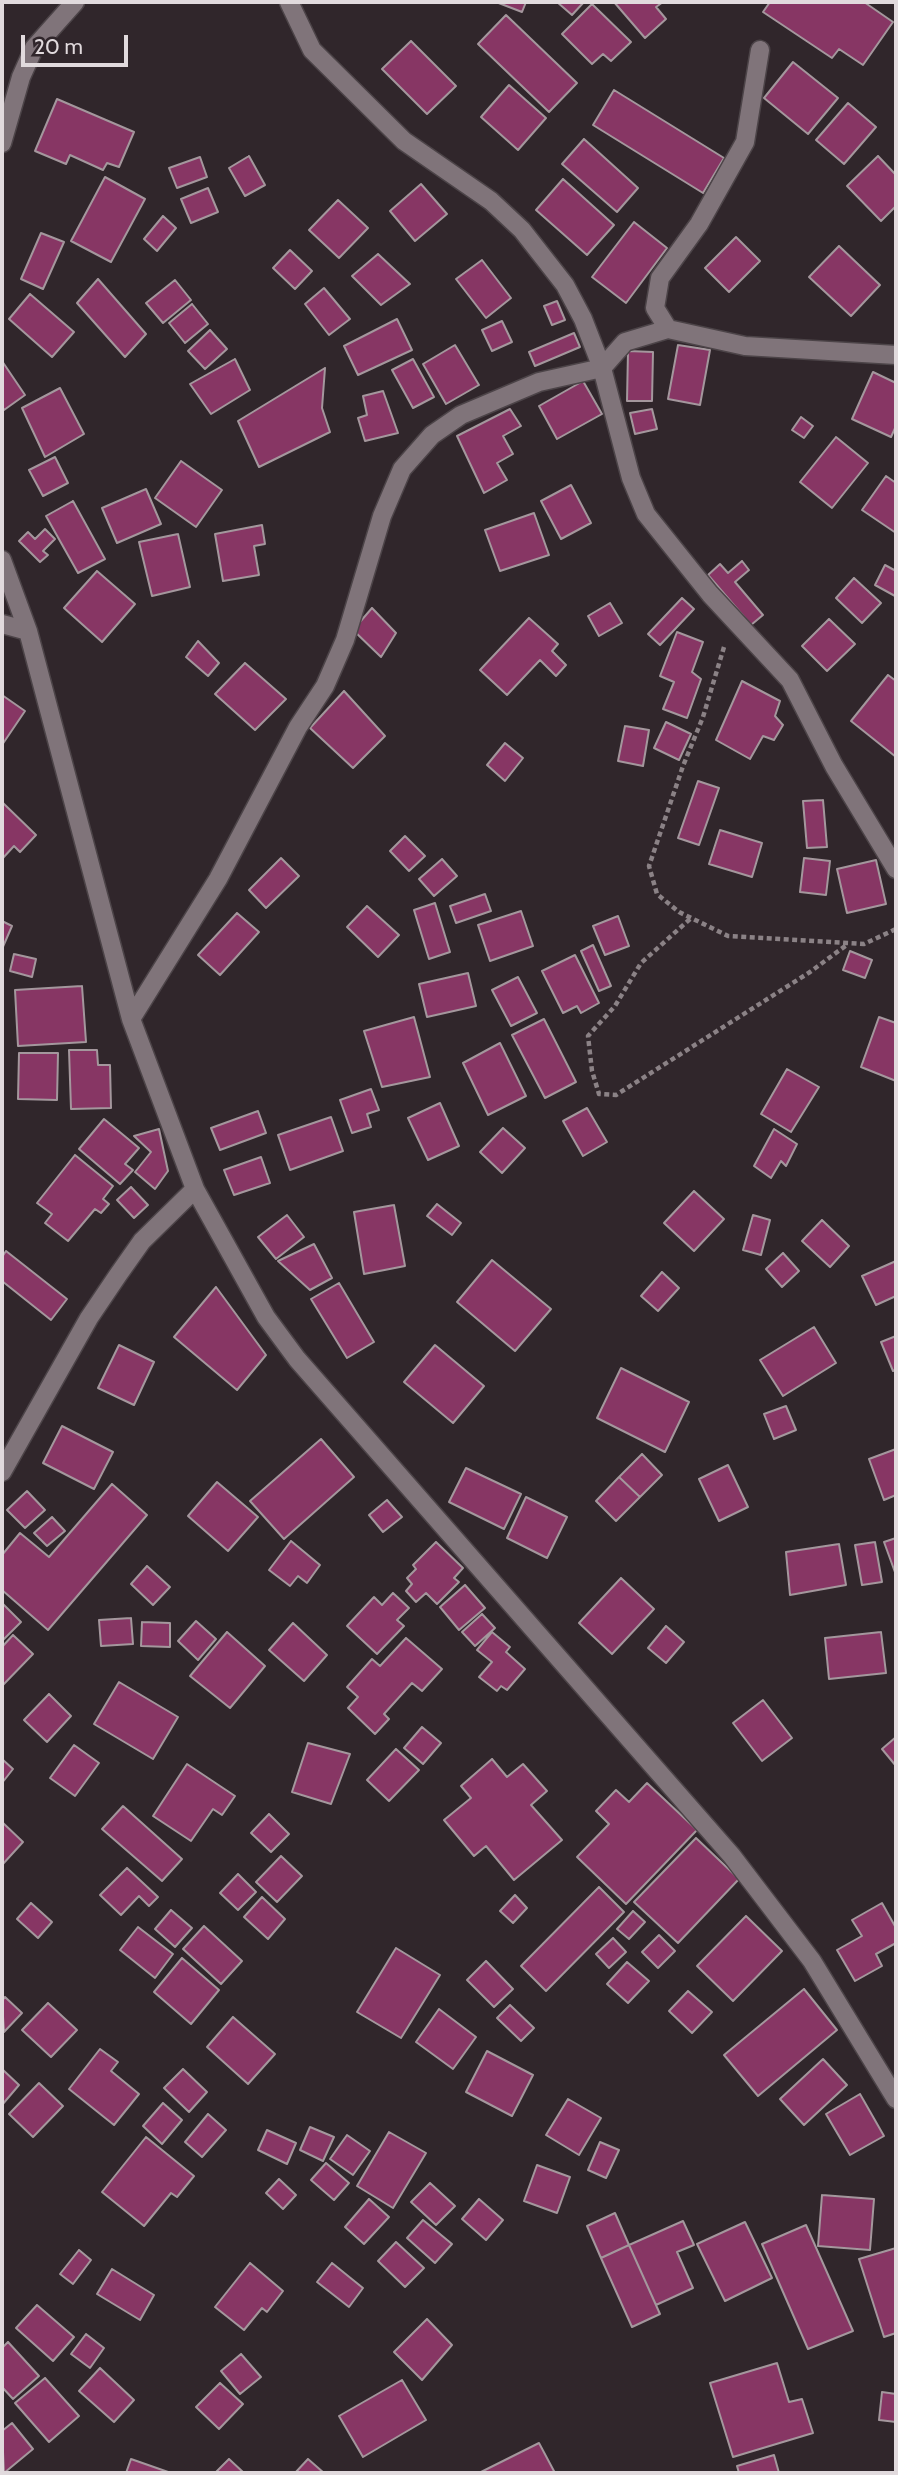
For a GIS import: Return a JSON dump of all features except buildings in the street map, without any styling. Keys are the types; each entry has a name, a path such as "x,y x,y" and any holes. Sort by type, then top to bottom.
{"street":[{"path":"2,143 21,77 34,48 75,2"},
{"path":"289,2 312,50 404,141 491,201 522,230 565,285 583,319 602,368 631,478 646,514 733,619 790,680 834,766 896,869"},
{"path":"668,329 655,308 660,278 699,224 745,142 760,50"},
{"path":"131,1019 218,879 298,727 325,686 345,640 382,516 402,469 432,435 461,415 539,382 602,368 625,342 668,329 745,346 896,355"},
{"path":"2,560 28,631 131,1019 195,1189 266,1317 297,1359 732,1856 812,1961 896,2099"},
{"path":"2,624 28,631"},
{"path":"2,1472 89,1318 118,1275 142,1241 195,1189"}],"path":[{"path":"733,619 703,717 683,766 649,866 657,894 690,919 728,936 864,944 896,929"},
{"path":"690,919 641,963 615,1006 588,1036 592,1071 599,1094 616,1095 810,972 848,944"}]}
